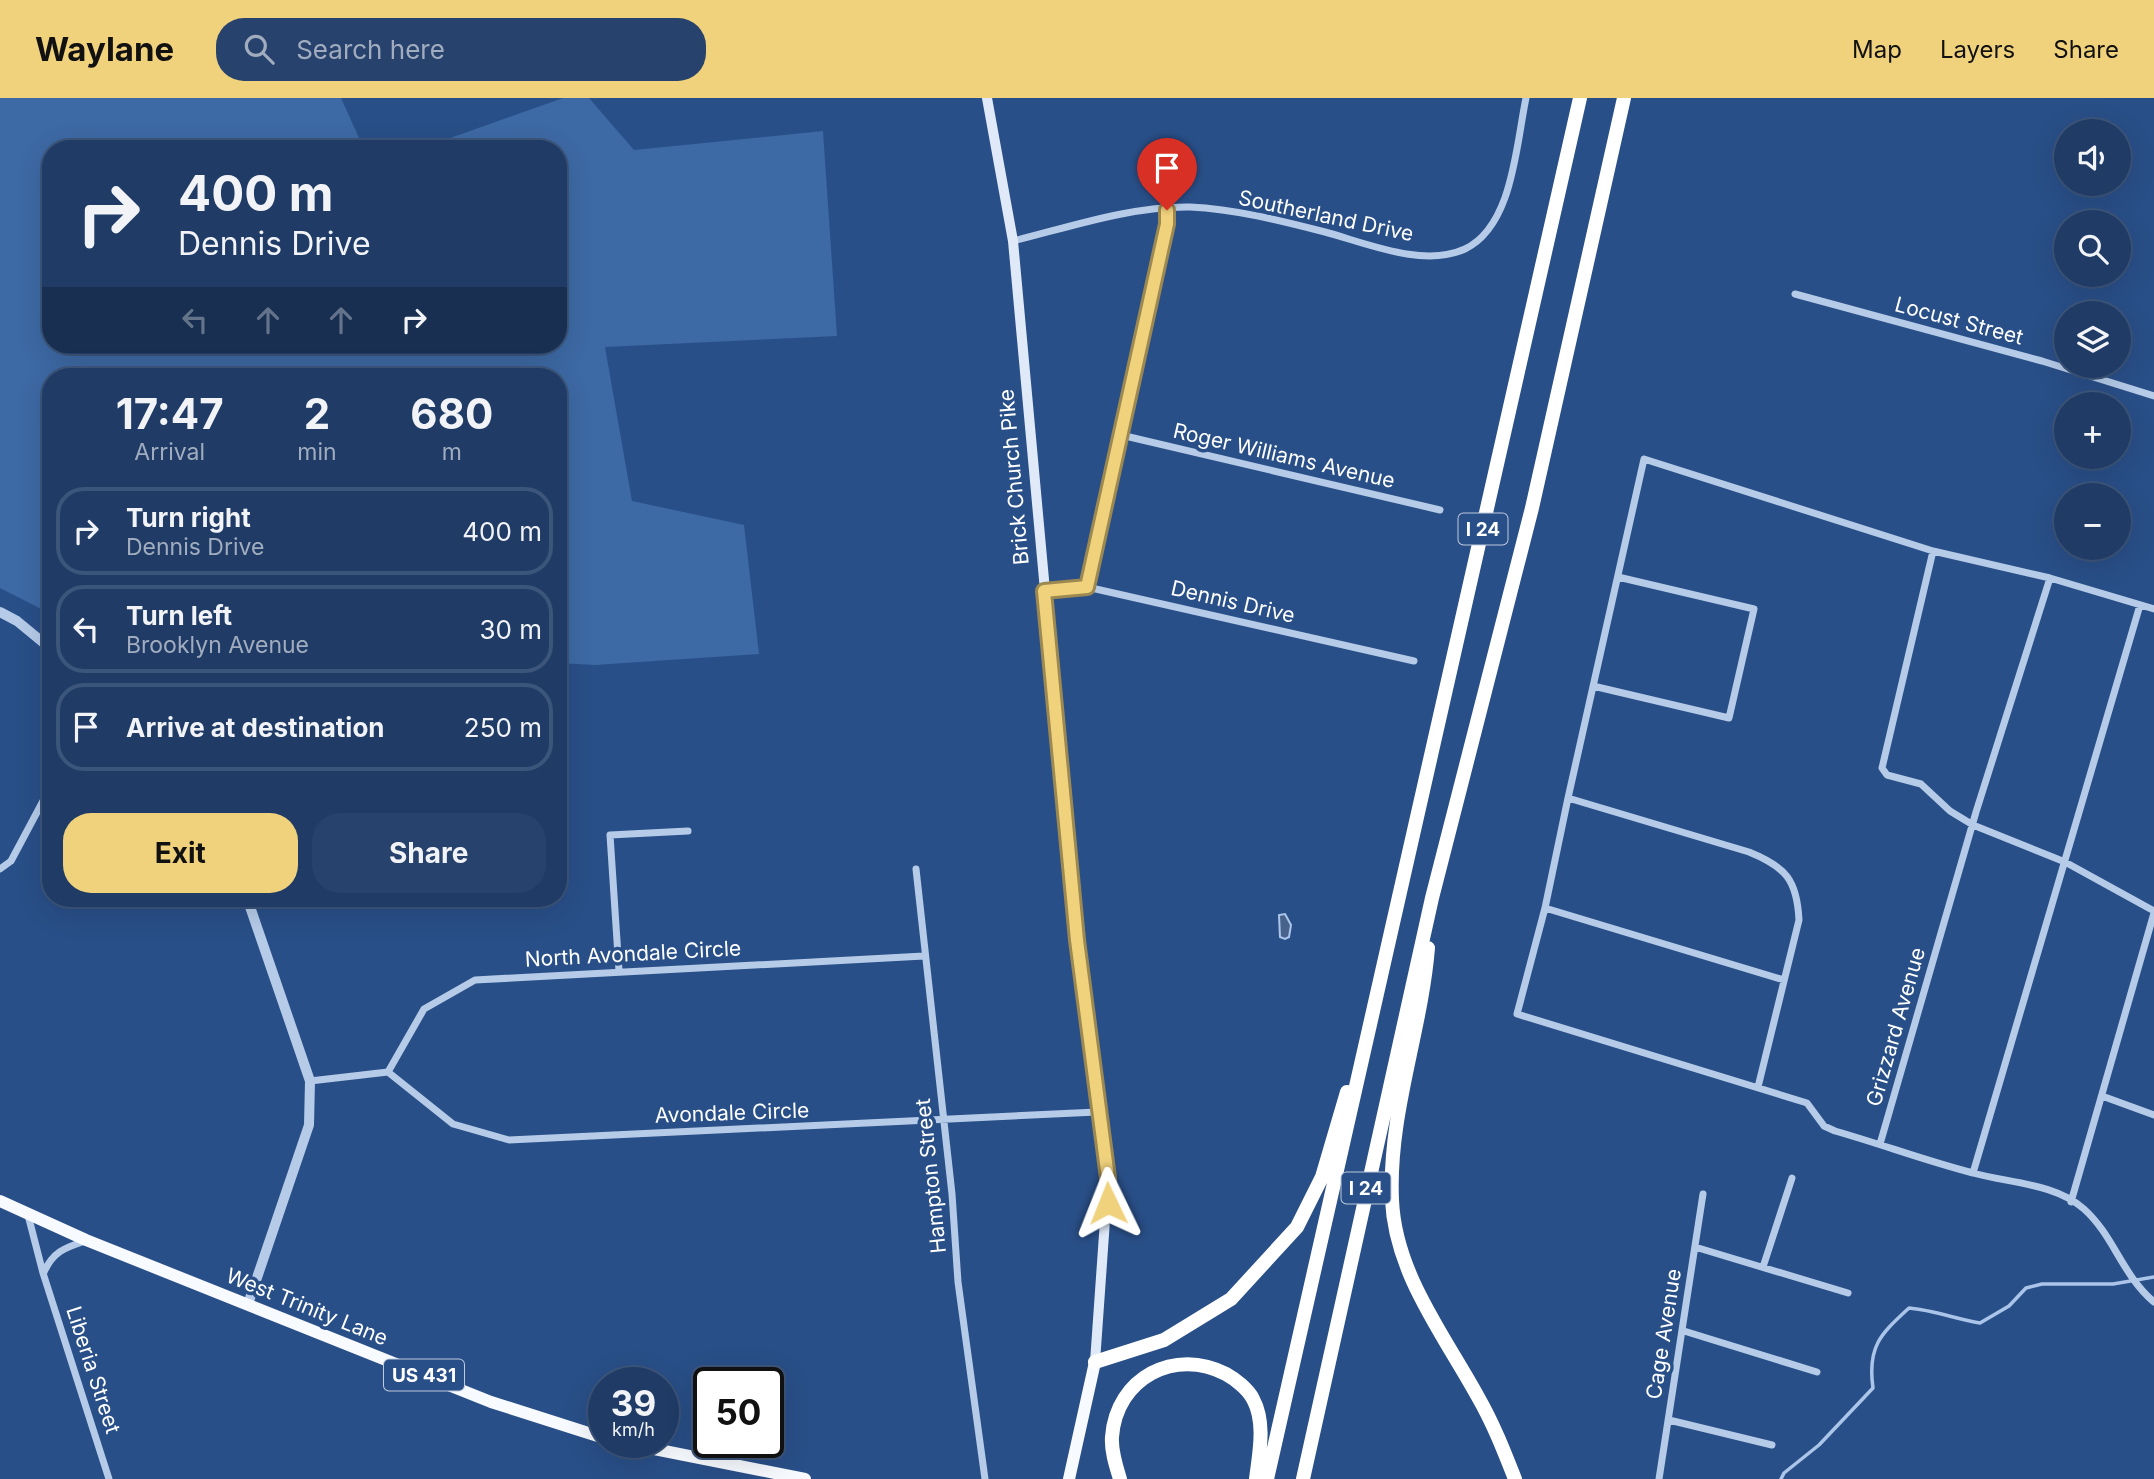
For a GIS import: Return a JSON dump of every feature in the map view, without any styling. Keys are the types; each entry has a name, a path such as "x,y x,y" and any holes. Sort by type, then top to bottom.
{"highway":[{"name":"I 24","path":"1267,1479 1580,98"},
{"name":"I 24","path":"1303,1479 1432,898 1532,508 1624,98"},
{"path":"1432,898 1424,989 1396,1121 1392,1202 1397,1234 1413,1281 1485,1408 1515,1479"},
{"path":"1095,1362 1164,1340 1231,1299 1297,1227 1322,1177 1386,960"},
{"path":"1120,1479 1111,1438 1118,1410 1126,1397 1156,1370 1196,1363 1236,1379 1253,1399 1261,1438 1256,1479"}],"main road":[{"name":"Brick Church Pike","path":"987,98 1013,241 1044,591 1097,1112 1108,1178 1095,1362 1069,1479"},
{"name":"West Trinity Lane","path":"0,1201 86,1240 491,1402 588,1433"},
{"path":"679,1456 805,1479"}],"street":[{"name":"Southerland Drive","path":"1013,241 1126,214 1189,207 1281,221 1409,254 1445,255 1464,249 1480,238 1503,208 1527,98"},
{"path":"1087,587 1167,224 1167,210"},
{"name":"Locust Street","path":"1795,294 2042,361 2154,396"},
{"name":"Roger Williams Avenue","path":"1121,435 1440,510"},
{"path":"2154,609 2050,578 1933,551 1644,459 1545,908 1517,1014 1807,1103 1824,1126 1835,1132 1973,1173 2045,1189 2082,1207 2108,1237 2127,1275 2154,1302"},
{"path":"1933,551 1882,768 1887,775 1921,784 1950,811 1973,825 2065,862 2154,912 2071,1202"},
{"path":"1593,686 1729,718 1754,609 1618,577"},
{"name":"Grizzard Avenue","path":"1880,1144 1973,825 2050,578"},
{"name":"Dennis Drive","path":"1044,591 1087,587 1414,660"},
{"path":"1973,1173 2140,605"},
{"path":"0,612 17,621 42,642"},
{"path":"1568,798 1749,852 1781,868 1793,882 1798,898 1799,920 1758,1087"},
{"path":"0,869 11,861 42,803"},
{"path":"619,971 610,835 688,831"},
{"name":"Hampton Street","path":"916,869 944,1122 958,1282 985,1479"},
{"path":"248,1304 309,1125 310,1081 250,907"},
{"path":"1545,908 1784,980"},
{"name":"North Avondale Circle","path":"388,1072 424,1009 475,980 924,956"},
{"path":"310,1081 388,1072"},
{"name":"Avondale Circle","path":"388,1072 453,1124 509,1140 944,1122 1097,1112"},
{"path":"2102,1096 2154,1115"},
{"path":"1763,1267 1792,1178"},
{"name":"Cage Avenue","path":"1659,1479 1684,1331 1703,1194"},
{"name":"Liberia Street","path":"28,1214 43,1272 109,1479"},
{"path":"43,1272 51,1257 59,1250 86,1240"},
{"path":"1695,1247 1848,1293"},
{"path":"1684,1331 1817,1372"},
{"path":"1669,1420 1772,1445"}],"shaded area":[{"path":"0,98 341,98 360,140 42,140 42,354 567,354 567,140 445,140 563,98 589,98 634,150 823,131 837,336 605,347 632,501 744,525 759,654 595,665 567,663 567,368 42,368 42,609 0,588"},
{"path":"1285,914 1291,925 1289,937 1285,939 1280,937 1279,915"}],"waterway":[{"path":"1781,1479 1784,1473 1819,1445 1873,1388 1872,1361 1878,1342 1909,1308 1980,1323 2009,1306 2026,1288 2042,1284 2113,1284 2154,1277"}],"route":[{"path":"1108,1203 1108,1178 1097,1112 1085,987 1077,940 1069,833 1044,591 1087,587 1167,224 1167,210"}]}
